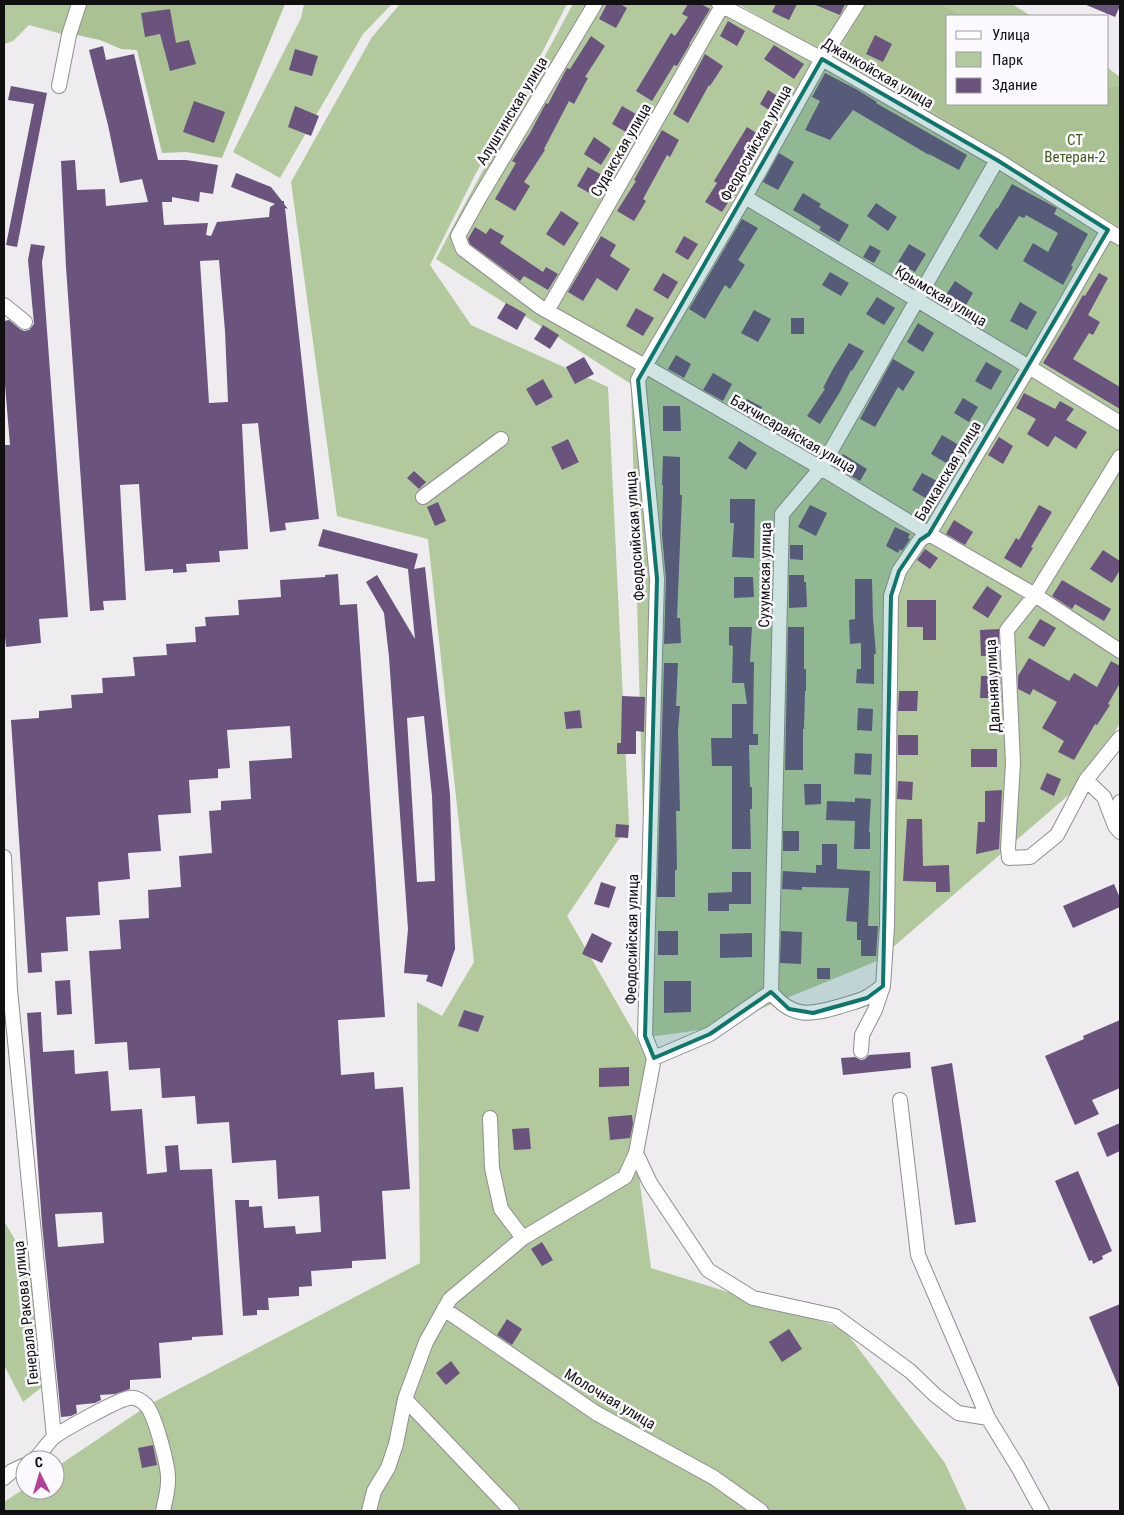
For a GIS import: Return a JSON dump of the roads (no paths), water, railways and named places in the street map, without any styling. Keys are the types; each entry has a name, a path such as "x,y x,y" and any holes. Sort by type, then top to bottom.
{"street":[{"path":"59,86 69,35 78,4"},
{"name":"Алуштинская улица","path":"458,236 596,4"},
{"name":"Феодосийская улица","path":"636,1153 654,1058 646,1036 657,579 638,380 644,366 745,197 822,59 857,4"},
{"name":"Джанкойская улица","path":"721,5 822,59 997,160 1120,238"},
{"name":"Судакская улица","path":"547,311 721,5"},
{"name":"Сухумская улица","path":"771,992 782,514 820,468 997,160"},
{"name":"Крымская улица","path":"745,197 1030,367 1120,423"},
{"name":"Балканская улица","path":"861,1051 862,1035 875,1010 883,986 886,926 892,596 899,571 920,540 929,534 1030,367 1108,230"},
{"name":"Бахчисарайская улица","path":"458,236 463,250 540,307 820,468 1034,595 1120,652"},
{"path":"4,305 25,322"},
{"path":"423,497 501,439"},
{"name":"Дальняя улица","path":"1086,780 1057,835 1030,857 1009,858 1013,763 1007,630 1034,595 1120,457"},
{"path":"1118,829 1104,797 1086,780 1120,738"},
{"path":"1118,829 1120,802"},
{"name":"Генерала Ракова улица","path":"4,857 10,990 54,1437"},
{"path":"654,1058 710,1034 771,992 789,1009 800,1013 813,1013 866,998 883,986"},
{"path":"4,1006 10,990"},
{"path":"900,1100 918,1255 988,1418 1042,1511"},
{"path":"490,1118 492,1168 501,1209 523,1238"},
{"path":"369,1511 374,1491 388,1468 396,1444 405,1399 426,1342 450,1299 523,1238 625,1177 636,1153"},
{"path":"636,1153 650,1183 708,1270 753,1298 834,1316 910,1370 935,1395 958,1413 988,1418"},
{"name":"Молочная улица","path":"444,1309 596,1413 713,1477 761,1511"},
{"path":"43,1450 54,1437 121,1400 133,1398 140,1400 145,1403 160,1435 169,1480 163,1511"},
{"path":"405,1399 512,1511"},
{"path":"4,1478 15,1470"}],"park label":[{"name":"СТ Ветеран-2","path":"1075,148"}]}
